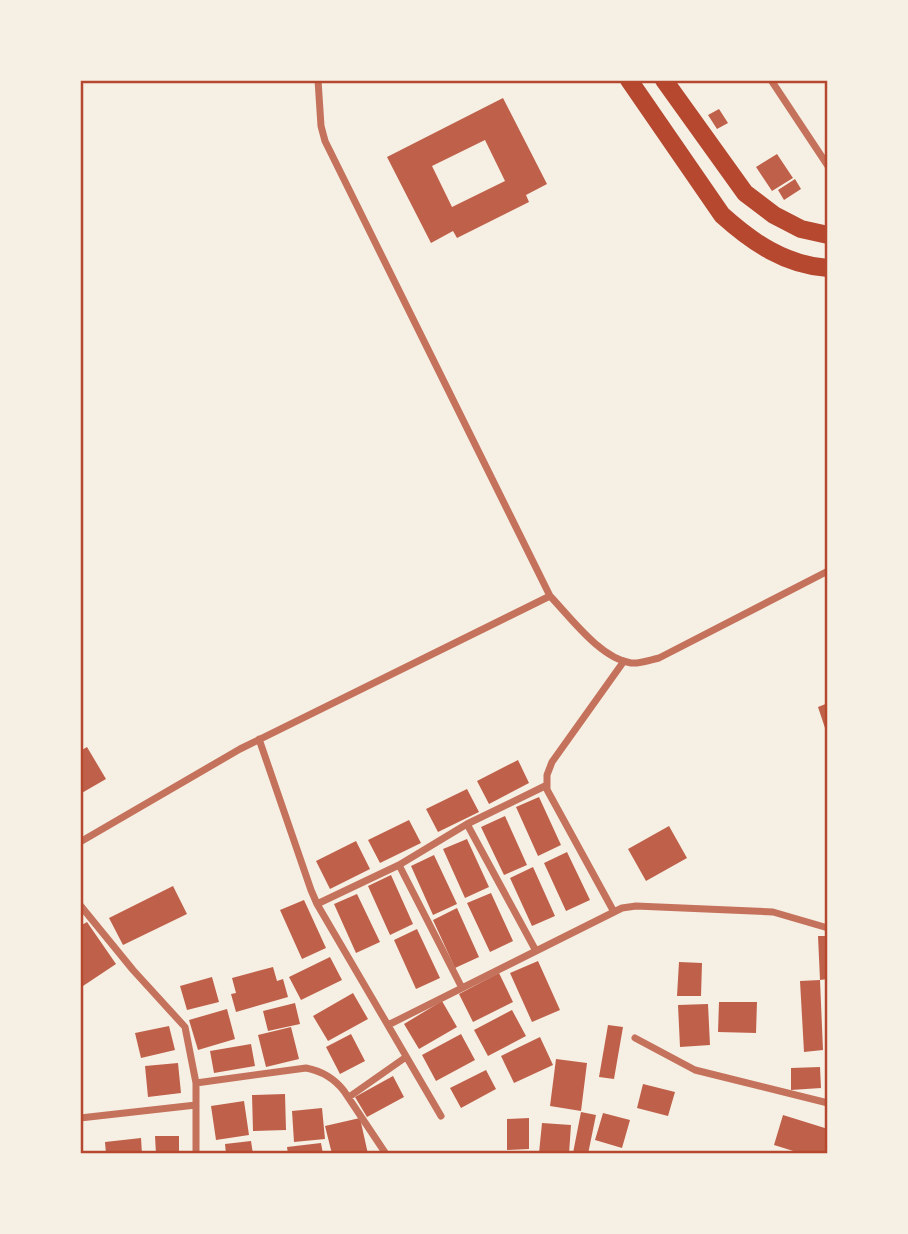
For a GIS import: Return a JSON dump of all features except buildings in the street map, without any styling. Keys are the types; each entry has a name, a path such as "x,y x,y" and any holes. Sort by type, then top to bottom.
{"main road":[{"path":"629,80 722,215 761,247 787,260 828,268"},
{"path":"664,80 745,193 774,215 801,229 828,235"}],"street":[{"path":"318,80 321,126 325,142 550,596 595,643 614,658 624,661 634,663 659,658 828,571"},
{"path":"771,80 828,166"},
{"path":"80,842 240,749 550,596"},
{"path":"317,904 398,865 467,824 545,786 547,789 547,775 552,762 624,661"},
{"path":"260,739 317,904 441,1116"},
{"path":"545,786 614,912"},
{"path":"467,824 536,951"},
{"path":"398,865 461,988"},
{"path":"80,905 133,970 185,1027 196,1083 196,1153"},
{"path":"388,1025 622,908 636,906 774,912 828,928"},
{"path":"635,1038 695,1070 828,1103"},
{"path":"349,1097 406,1057"},
{"path":"196,1083 306,1068 320,1071 338,1083 386,1153"},
{"path":"80,1118 196,1105"}]}
